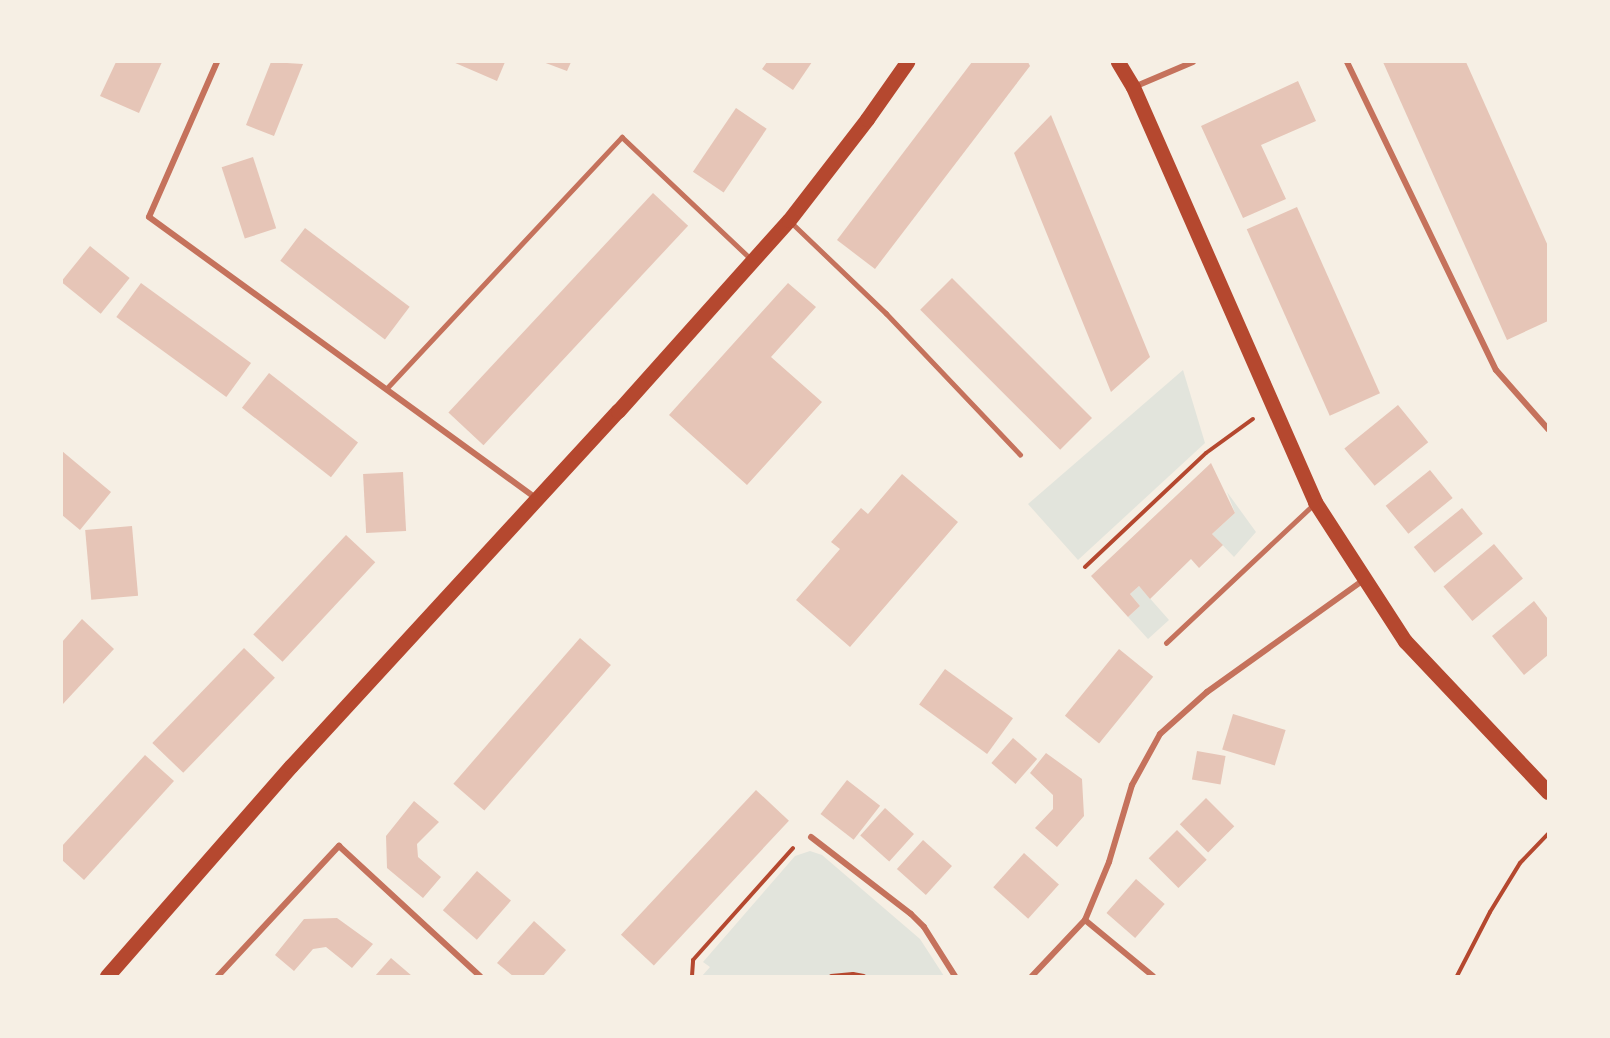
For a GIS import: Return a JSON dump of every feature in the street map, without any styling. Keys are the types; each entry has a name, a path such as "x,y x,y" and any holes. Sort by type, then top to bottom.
{"main road":[{"path":"107,976 291,766 537,500 789,220 867,119 906,62"},
{"path":"1118,62 1133,87 1315,502 1405,640 1548,792"}],"street":[{"path":"217,62 149,217 537,500"},
{"path":"1133,87 1193,62"},
{"path":"1347,62 1496,370 1548,429"},
{"path":"1032,976 1085,920 1109,862 1132,784 1160,734 1207,692 1365,579"},
{"path":"811,837 911,914 924,927 955,976"},
{"path":"218,976 339,846 480,976"},
{"path":"1085,920 1153,976"}],"lane":[{"path":"386,389 622,137 753,261"},
{"path":"789,220 886,313 1020,454"},
{"path":"1166,643 1315,502"}],"path":[{"path":"1084,567 1206,453 1272,405"},
{"path":"1457,976 1490,912 1520,863 1548,834"},
{"path":"692,976 693,960 796,845 811,837"},
{"path":"831,976 853,974 864,976"}],"shaded area":[{"path":"1183,370 1205,443 1078,560 1028,504"},
{"path":"1227,492 1256,532 1234,557 1212,534 1235,513"},
{"path":"1139,586 1169,620 1148,639 1128,617 1140,606 1130,594"},
{"path":"810,851 822,855 920,939 944,976 702,976 710,967 703,962 795,856"}],"building":[{"path":"116,62 162,62 139,113 100,96"},
{"path":"271,62 303,64 274,136 246,125"},
{"path":"453,62 505,62 497,81"},
{"path":"543,62 571,62 567,71"},
{"path":"767,62 812,62 793,90 762,69"},
{"path":"972,62 1028,62 1030,66 875,269 837,240"},
{"path":"1383,62 1466,62 1548,246 1548,321 1507,340"},
{"path":"1298,81 1316,121 1261,145 1286,199 1243,218 1201,126"},
{"path":"736,108 767,129 724,193 693,172"},
{"path":"1051,115 1150,357 1111,392 1014,153"},
{"path":"253,157 276,228 245,239 222,167"},
{"path":"653,193 688,226 484,445 448,412"},
{"path":"1297,207 1380,393 1330,416 1247,229"},
{"path":"305,228 410,307 385,340 280,261"},
{"path":"90,246 130,278 101,314 62,283"},
{"path":"952,278 1092,418 1060,450 920,310"},
{"path":"141,283 251,363 226,397 116,317"},
{"path":"788,283 816,307 771,357 822,402 747,485 669,415"},
{"path":"269,373 358,443 331,477 242,408"},
{"path":"1398,405 1428,442 1375,486 1344,448"},
{"path":"62,451 111,492 80,530 62,515"},
{"path":"1211,463 1235,513 1212,534 1223,545 1199,568 1191,559 1150,599 1139,586 1130,594 1140,606 1128,617 1091,576"},
{"path":"1430,470 1453,498 1408,534 1386,506"},
{"path":"403,472 406,531 366,533 363,474"},
{"path":"902,474 958,522 850,647 796,600 840,549 831,542 861,508 868,514"},
{"path":"1462,508 1483,534 1435,573 1414,547"},
{"path":"132,526 138,596 91,600 85,530"},
{"path":"346,535 375,562 283,662 253,634"},
{"path":"1494,544 1523,578 1472,621 1443,586"},
{"path":"1534,601 1548,619 1548,655 1524,675 1492,636"},
{"path":"82,619 114,649 62,705 62,642"},
{"path":"580,638 611,665 484,811 453,784"},
{"path":"244,648 275,678 183,773 152,743"},
{"path":"1119,649 1153,677 1099,744 1065,716"},
{"path":"945,669 1013,718 987,754 919,705"},
{"path":"1233,714 1286,730 1275,765 1222,749"},
{"path":"1013,738 1037,759 1016,784 991,763"},
{"path":"1197,751 1226,756 1221,785 1192,780"},
{"path":"1046,753 1082,779 1084,816 1057,847 1035,828 1053,809 1053,795 1030,773"},
{"path":"145,755 174,781 84,880 62,860 62,846"},
{"path":"847,780 880,806 854,840 821,814"},
{"path":"756,790 789,821 654,965 621,935"},
{"path":"1206,798 1234,826 1208,852 1180,824"},
{"path":"414,801 439,822 417,844 418,857 441,877 423,898 387,868 386,836"},
{"path":"885,808 914,834 889,862 860,835"},
{"path":"1177,830 1207,860 1178,888 1149,858"},
{"path":"923,840 952,866 926,895 897,869"},
{"path":"1024,853 1059,884 1028,919 993,887"},
{"path":"477,871 511,901 477,940 443,910"},
{"path":"1136,879 1165,904 1135,938 1106,913"},
{"path":"337,918 373,944 352,968 326,947 313,949 294,971 275,955 304,919"},
{"path":"534,921 566,950 543,976 513,976 497,963"},
{"path":"391,958 412,976 375,976"}]}
